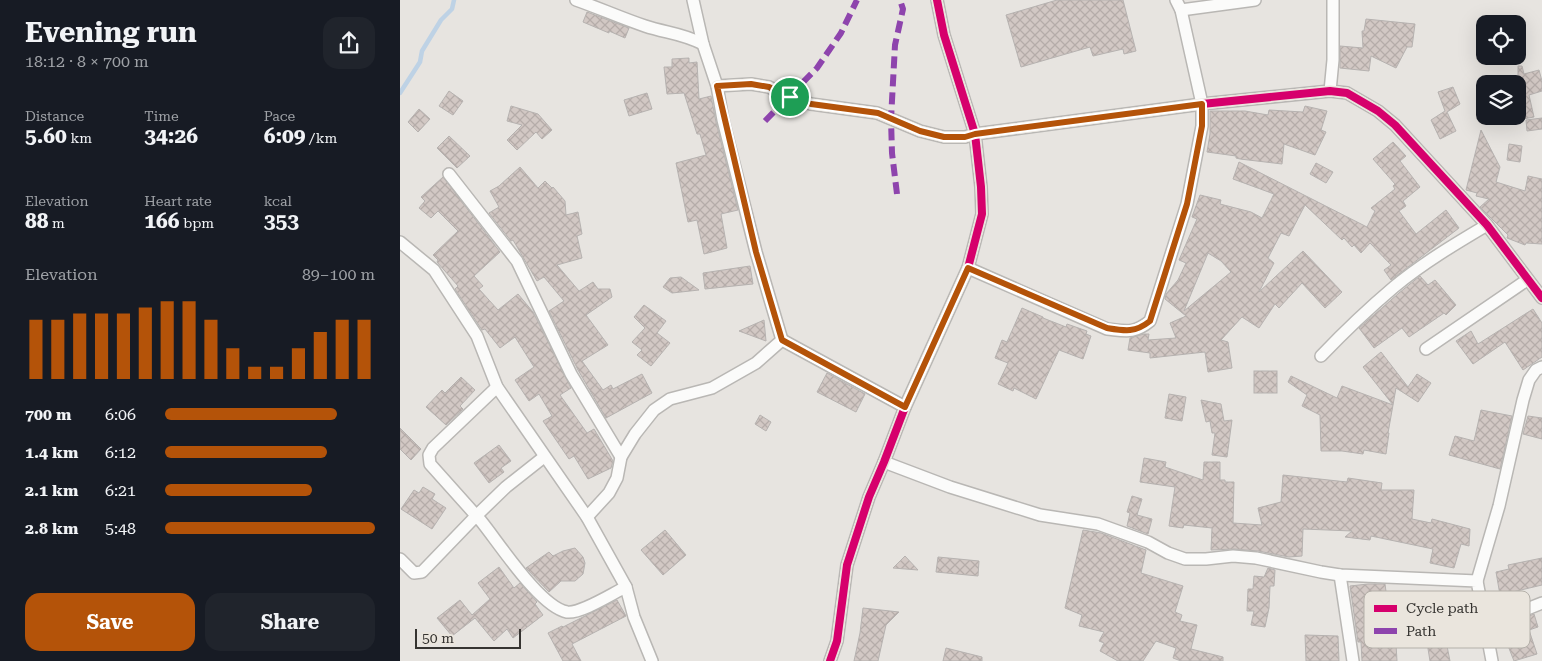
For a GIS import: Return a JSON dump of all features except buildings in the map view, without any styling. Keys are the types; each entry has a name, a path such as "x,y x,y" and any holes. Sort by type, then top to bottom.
{"street":[{"path":"576,0 645,26 687,36 703,44"},
{"path":"693,0 703,44 717,86 756,252 782,340 905,407"},
{"path":"830,661 837,641 847,565 869,497 905,407 968,268 982,214 975,134 944,35 937,0"},
{"path":"968,268 1107,328 1127,331 1141,328 1150,321 1187,204 1202,126 1202,104 1178,5 1255,0"},
{"path":"1330,91 1333,60 1333,0"},
{"path":"717,86 751,84 769,87 786,96 811,104 878,113 920,131 944,137 965,137 975,134 1202,104 1330,91 1347,92 1378,111 1395,125 1487,225 1542,298"},
{"path":"449,174 517,261 571,374 621,457"},
{"path":"1320,356 1355,321 1395,286 1442,252 1487,225"},
{"path":"400,242 434,270 476,336 497,387 587,517 626,586 634,617 652,661"},
{"path":"1426,349 1527,280"},
{"path":"587,517 609,493 617,478 621,457 635,434 654,410 670,399 712,388 720,384 756,363 782,340"},
{"path":"1479,591 1477,581 1499,506 1523,400 1529,380 1536,370 1542,367"},
{"path":"497,387 439,442 428,455 430,464 476,516 530,585 554,605 567,612 579,610 626,586"},
{"path":"400,559 414,573 422,572 506,487 544,457"},
{"path":"884,462 950,487 1040,515 1098,524 1148,542 1168,553 1185,559 1233,556 1340,575 1477,581"},
{"path":"1340,575 1353,661"},
{"path":"1530,608 1542,603"},
{"path":"1489,648 1492,661"}],"waterway":[{"path":"400,93 420,62 422,51 441,20 452,9 454,0"}],"marked path":[{"path":"765,121 817,68 841,33 857,0"},
{"path":"897,194 892,153 891,119 895,45 903,9 900,0"}],"cycle path":[{"path":"830,661 837,641 847,565 869,497 905,407 968,268 982,214 975,134 944,35 937,0"},
{"path":"717,86 751,84 769,87 786,96 811,104 877,113 920,131 944,137 965,137 975,134 1202,104 1330,91 1347,93 1378,111 1395,125 1487,225 1542,298"}],"route":[{"path":"751,84 769,87 790,97 811,104 878,113 920,131 944,137 965,137 975,134 1202,104 1202,126 1187,204 1150,321 1141,328 1127,331 1107,328 968,268 905,407 782,340 756,252 717,86 751,84"}]}
